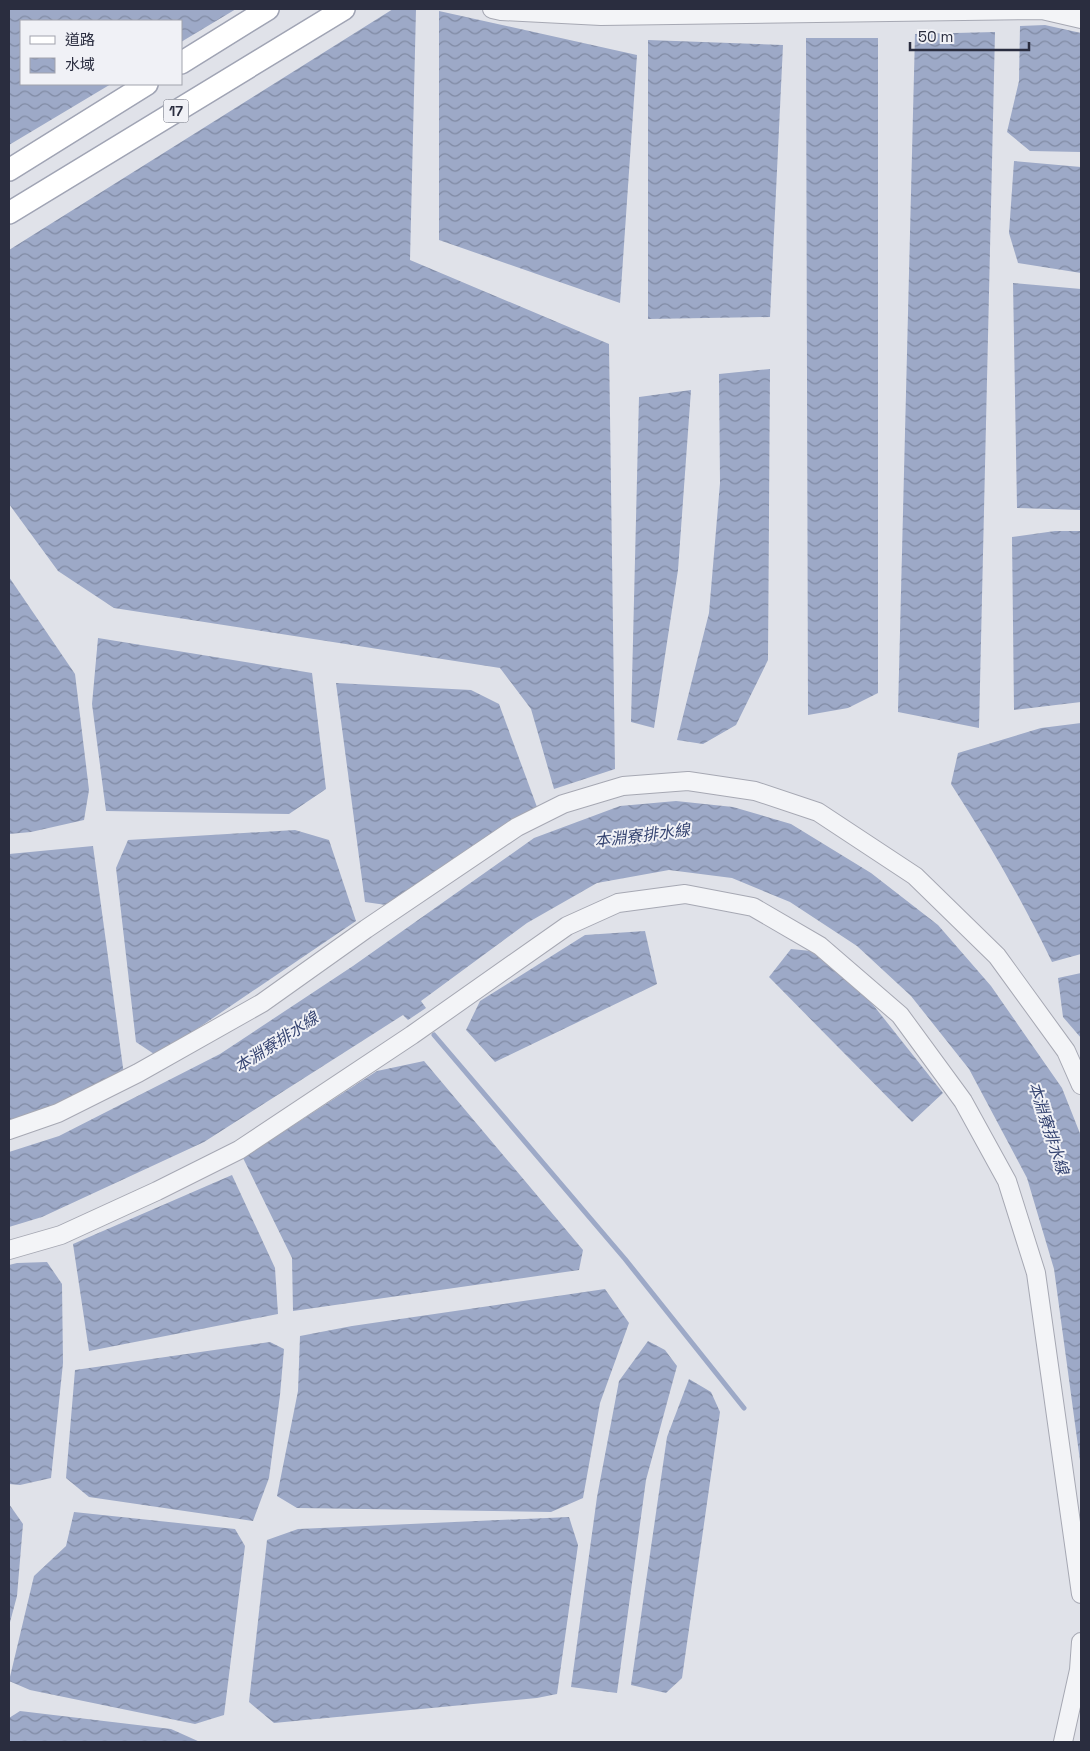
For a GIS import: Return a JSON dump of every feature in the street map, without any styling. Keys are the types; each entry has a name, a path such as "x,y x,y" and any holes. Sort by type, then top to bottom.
{"main road":[{"path":"182,62 268,9"},
{"name":"17","path":"9,213 344,9"},
{"path":"9,170 145,85"}],"lane":[{"path":"492,9 601,16 1042,10 1081,19"},
{"path":"9,1130 58,1113 138,1073 262,1003 366,929 518,827 563,804 624,786 688,782 755,791 818,812 915,876 997,956 1066,1051 1081,1085"},
{"path":"9,1250 61,1235 157,1191 239,1150 412,1035 567,926 618,903 685,894 753,907 820,946 900,1015 963,1101 1007,1181 1036,1273 1081,1594"},
{"path":"1063,1742 1079,1670 1081,1642"}],"water":[{"path":"9,9 236,9 182,41 182,20 20,20 20,85 109,85 9,145"},
{"path":"393,9 416,9 410,260 609,344 615,769 554,789 531,709 500,668 114,608 58,571 9,504 9,250"},
{"path":"439,11 637,55 620,303 439,240"},
{"path":"1045,25 1081,33 1081,152 1030,151 1007,132 1019,81 1020,26"},
{"path":"995,32 979,728 898,712 915,34"},
{"path":"806,38 878,38 878,693 848,708 808,715"},
{"path":"648,40 783,45 770,317 648,319"},
{"path":"1014,161 1081,167 1081,273 1018,263 1009,233"},
{"path":"1013,283 1081,289 1081,510 1017,508"},
{"path":"770,369 768,660 736,725 703,744 677,740 709,613 720,483 719,374"},
{"path":"691,390 678,570 654,728 631,722 639,397"},
{"path":"1055,531 1081,531 1081,702 1014,710 1012,537"},
{"path":"9,577 75,674 89,790 84,820 31,832 9,834"},
{"path":"98,638 312,673 326,789 289,814 106,811 92,704"},
{"path":"336,683 471,690 499,704 537,807 393,906 365,902"},
{"path":"1081,723 1081,954 1052,962 1004,871 951,784 958,753 1041,728"},
{"name":"本淵寮排水線","path":"676,801 733,807 791,824 871,873 938,925 991,986 1062,1088 1081,1136 1081,1468 1054,1269 1027,1178 969,1069 911,996 857,946 790,902 732,878 669,870 597,883 527,923 421,1001 426,1008 408,1020 403,1015 204,1142 42,1217 9,1227 9,1152 59,1136 220,1054 353,966 534,838 620,806"},
{"path":"295,830 329,840 356,921 157,1056 136,1042 116,868 128,840"},
{"path":"93,846 124,1075 9,1124 9,854"},
{"path":"645,931 657,984 495,1062 466,1030 480,1001 585,935"},
{"path":"791,949 832,953 943,1093 912,1122 769,977"},
{"path":"1081,973 1081,1038 1063,1017 1058,978"},
{"path":"424,1061 583,1250 579,1270 293,1311 292,1258 243,1158 377,1071"},
{"path":"232,1175 275,1268 278,1314 89,1351 73,1244"},
{"path":"47,1262 62,1284 63,1363 51,1478 20,1485 9,1484 9,1265"},
{"path":"605,1289 629,1323 600,1403 583,1498 551,1512 297,1508 277,1496 298,1391 300,1336 352,1326"},
{"path":"648,1341 665,1350 677,1366 646,1480 617,1693 571,1687 597,1497 619,1381"},
{"path":"270,1342 284,1349 280,1395 269,1478 253,1521 89,1497 66,1478 75,1370"},
{"path":"689,1379 711,1392 720,1412 682,1678 666,1693 631,1685 667,1437"},
{"path":"9,1504 23,1524 17,1596 9,1626"},
{"path":"74,1512 235,1529 245,1546 224,1715 195,1724 30,1690 9,1681 34,1576 66,1546"},
{"path":"569,1517 578,1545 557,1694 537,1698 274,1723 249,1702 267,1540 298,1529"},
{"path":"20,1711 171,1729 200,1742 9,1742 9,1718"}],"waterway":[{"path":"434,1035 625,1259 744,1408"}]}
